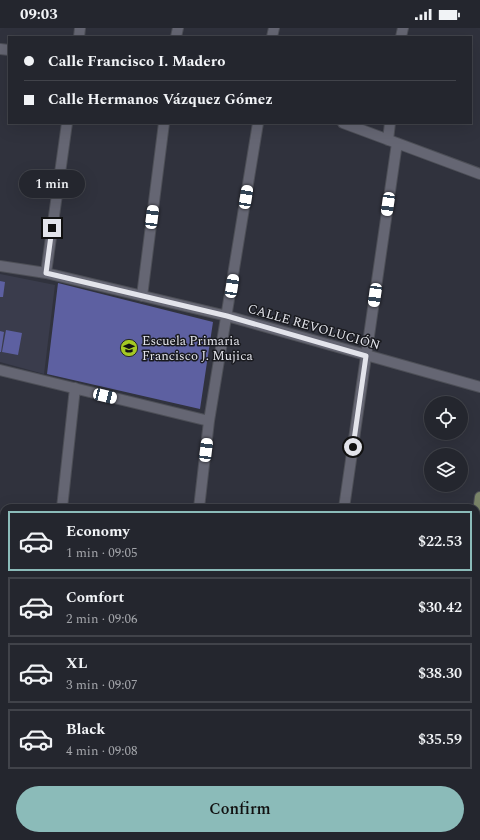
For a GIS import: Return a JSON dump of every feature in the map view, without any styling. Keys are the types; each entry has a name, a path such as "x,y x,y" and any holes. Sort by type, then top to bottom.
{"street":[{"path":"46,273 67,124"},
{"path":"142,296 164,124"},
{"path":"199,504 209,421 258,124"},
{"path":"346,124 480,174"},
{"path":"345,504 366,356 392,142 390,124"},
{"name":"CALLE REVOLUCIÓN","path":"0,266 46,273 227,316 480,387"},
{"path":"0,370 209,421"},
{"path":"62,504 75,388"}],"shaded area":[{"path":"0,274 55,285 44,374 0,362"}],"building":[{"path":"0,281 5,282 3,297 0,297"},
{"name":"Escuela Primaria Francisco J. Mujica","path":"58,283 213,322 200,409 47,374"},
{"path":"6,330 22,333 18,355 2,352"},
{"path":"0,331 4,332 1,352 0,352"}],"place":[{"name":"Escuela Primaria Francisco J. Mujica","path":"129,348"}],"route":[{"path":"52,228 46,273 227,316 366,356 353,447"}]}
